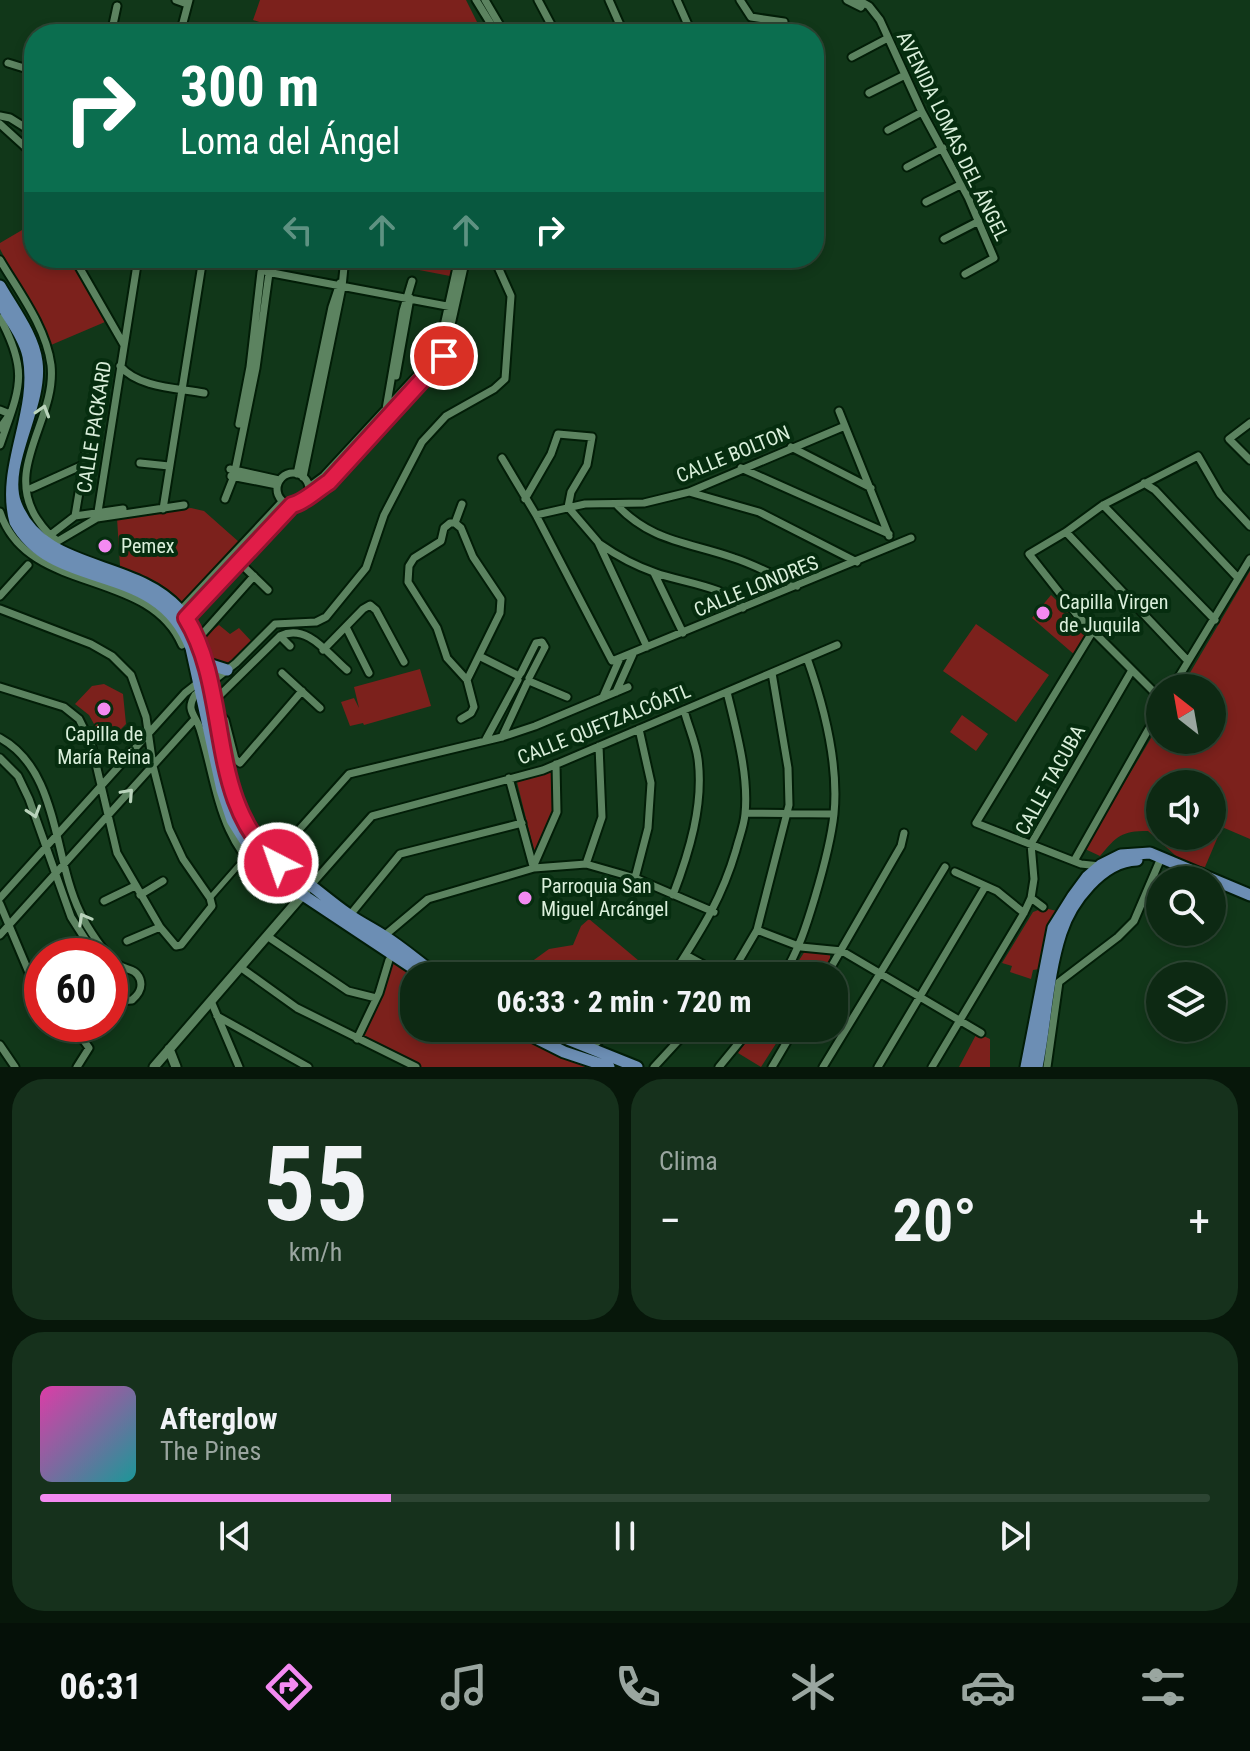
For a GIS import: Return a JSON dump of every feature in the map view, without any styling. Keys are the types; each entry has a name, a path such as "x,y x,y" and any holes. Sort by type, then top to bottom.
{"main road":[{"path":"0,286 37,358 33,406 13,481 15,500 25,522 46,544 143,582 187,610 205,663 204,683"},
{"path":"0,302 25,346 29,367 27,392 4,476 6,500 13,519 25,537 44,554 139,590 168,610 188,640 204,683 208,704 205,718 232,820 260,862 303,895 404,962"},
{"path":"205,663 224,672"},
{"path":"205,718 241,813 254,837 273,859 419,962"},
{"path":"1026,1067 1053,928 1087,877 1121,855 1138,852 1150,853 1172,866"},
{"path":"1037,1067 1061,932 1093,882 1111,867 1132,860 1160,860 1250,897"},
{"path":"1226,889 1250,897"},
{"path":"544,1042 609,1067"},
{"path":"575,1042 637,1067"}],"street":[{"path":"176,0 188,2 182,24"},
{"path":"476,0 491,24"},
{"path":"485,0 499,24"},
{"path":"538,0 553,24"},
{"path":"544,0 555,24"},
{"path":"609,0 620,24"},
{"path":"677,0 688,24"},
{"path":"740,0 751,17 784,22"},
{"path":"847,0 867,11 882,27"},
{"path":"858,0 878,15 882,27"},
{"path":"113,24 117,6"},
{"name":"AVENIDA LOMAS DEL ÁNGEL","path":"882,27 922,112 962,184 994,258 965,274"},
{"path":"852,57 888,38"},
{"path":"8,63 24,68"},
{"path":"869,93 905,75"},
{"path":"888,130 922,112"},
{"path":"0,116 24,127"},
{"path":"0,124 24,146"},
{"path":"907,167 943,148"},
{"path":"926,202 962,184"},
{"path":"944,239 979,221"},
{"path":"0,260 32,313 44,338 50,361 51,380 29,453 25,485 32,511 49,536 58,541 97,514"},
{"name":"CALLE PACKARD","path":"80,268 124,345 97,514"},
{"path":"124,345 136,268"},
{"path":"49,536 75,516 163,508 201,268"},
{"path":"225,499 232,474 266,268"},
{"path":"270,268 452,307"},
{"path":"308,490 300,475 344,268"},
{"path":"452,307 458,268"},
{"path":"187,610 292,505 302,502 308,490 329,482 408,391 441,348 463,268"},
{"path":"0,898 189,688 224,672 275,624 316,622 326,617 363,573 384,515 417,449 446,416 494,389 505,379 511,291 499,268"},
{"path":"388,412 412,281"},
{"path":"388,412 409,299"},
{"path":"0,318 19,358 19,390 0,445"},
{"path":"120,366 126,373 142,381 204,393"},
{"path":"395,382 408,391"},
{"path":"0,410 10,414"},
{"path":"839,411 889,534 887,546"},
{"path":"0,428 10,414"},
{"path":"1250,423 1229,439 1250,460"},
{"name":"CALLE BOLTON","path":"536,515 585,504 644,503 689,492 845,426"},
{"path":"525,500 551,454 558,434 592,437 587,465 571,492 568,507 598,542 618,557 654,573 732,596 743,608"},
{"path":"791,447 871,488"},
{"path":"75,516 86,451"},
{"path":"1146,684 1093,631 1029,554 1103,505 1198,456 1220,494 1250,526"},
{"path":"502,458 616,660 603,697"},
{"path":"140,463 169,466"},
{"path":"32,488 83,465"},
{"path":"741,468 889,534"},
{"path":"232,474 278,483"},
{"path":"292,505 282,502 277,494 278,483 286,474 300,475"},
{"path":"1144,483 1155,490 1238,578"},
{"path":"519,488 533,485"},
{"path":"689,492 759,512 857,562"},
{"path":"187,610 282,502"},
{"path":"455,523 462,504"},
{"path":"616,504 640,526 655,534 732,557 797,586"},
{"path":"1103,505 1215,620"},
{"path":"0,512 13,537 28,553 60,570 144,602 164,616 182,645"},
{"path":"455,523 461,528 468,548 501,599 500,613 467,680"},
{"path":"455,523 446,525 441,541 414,558 409,566 408,582 433,620 447,658 467,680 474,707 461,719"},
{"path":"1066,532 1188,661"},
{"name":"CALLE LONDRES","path":"616,660 911,538"},
{"path":"598,542 647,647"},
{"path":"609,564 618,557"},
{"path":"1180,674 1250,559"},
{"path":"238,561 268,590"},
{"path":"0,596 28,565"},
{"path":"654,573 683,633"},
{"path":"197,640 254,576"},
{"path":"323,650 370,605 376,610 404,662"},
{"path":"0,609 91,644 112,656 131,675 141,698 153,766 169,829 183,859 210,898 212,906 181,945 170,942 117,853 91,743 83,725 72,712 55,703 0,687"},
{"path":"346,627 369,673"},
{"path":"1093,631 976,823 1078,862 1100,866"},
{"path":"208,704 280,636 302,632 347,670"},
{"path":"280,636 290,646"},
{"path":"485,741 536,643 542,642 545,647 502,737"},
{"name":"CALLE QUETZALCÓATL","path":"311,885 372,816 556,764 837,645"},
{"path":"616,692 633,653"},
{"path":"479,656 519,676 527,674 528,681"},
{"path":"792,962 801,947 826,860 834,814 835,785 822,701 807,658"},
{"name":"CALLE TACUBA","path":"932,1067 1024,913 1031,898 1034,879 1031,844 1132,670"},
{"path":"282,673 320,708"},
{"path":"738,962 757,930 787,812 788,768 772,673"},
{"path":"528,681 567,697"},
{"path":"204,683 191,703 190,712 205,718 221,716 225,720 235,759 240,763 302,691"},
{"path":"273,859 349,774 502,737 628,687"},
{"path":"681,962 714,912 746,813 740,748 727,692"},
{"path":"673,895 690,848 698,793 698,758 684,710"},
{"path":"0,935 153,766 205,718"},
{"path":"205,718 200,727 217,802 246,857 271,883"},
{"path":"635,878 648,828 651,783 639,729"},
{"path":"1078,862 1146,735"},
{"path":"0,738 20,751 41,781 79,911 97,938"},
{"path":"586,864 602,817 599,746"},
{"path":"20,751 2,760 18,776 71,917 84,938"},
{"path":"533,867 557,812 556,764"},
{"path":"18,776 33,767"},
{"path":"509,778 533,867"},
{"path":"746,813 834,814"},
{"path":"350,915 400,854 522,823"},
{"path":"835,962 901,846 904,833"},
{"path":"210,898 246,857"},
{"path":"1047,1067 1059,982 1134,921 1160,860"},
{"path":"1078,862 1087,877"},
{"path":"384,936 428,899 533,867 586,864 635,878 714,912"},
{"path":"823,1067 945,867"},
{"path":"955,872 997,891 1024,913"},
{"path":"140,895 163,881"},
{"path":"154,1067 311,885"},
{"path":"104,901 135,886"},
{"path":"878,1067 985,887"},
{"path":"1031,898 1043,907"},
{"path":"0,904 24,962"},
{"path":"128,941 160,927"},
{"path":"757,930 801,947 842,951 981,1033"},
{"path":"267,936 348,991 376,998"},
{"path":"686,955 699,962"},
{"path":"357,1039 389,960"},
{"path":"240,967 297,1008 413,1066"},
{"path":"128,968 135,971 140,980 140,991 128,1000"},
{"path":"211,1001 239,1067"},
{"path":"217,1016 308,1067"},
{"path":"77,1067 89,1052 85,1042"},
{"path":"590,1048 598,1042"},
{"path":"654,1067 677,1042"},
{"path":"719,1067 740,1042"},
{"path":"772,1067 787,1042"},
{"path":"0,1045 15,1067"},
{"path":"169,1049 176,1067"}],"shaded area":[{"path":"260,0 466,0 478,24 266,24 253,20"},
{"path":"24,229 24,268 76,268 105,322 51,345 0,249 0,243"},
{"path":"409,268 452,268 450,276"},
{"path":"191,508 204,511 239,542 183,604 162,585 120,566 117,518"},
{"path":"1250,571 1250,839 1226,829 1226,770 1146,770 1146,831 1120,836 1100,856 1085,849 1146,747 1146,754 1226,754 1226,674 1189,674"},
{"path":"1051,595 1090,633 1076,656 1032,618"},
{"path":"976,624 1049,675 1016,722 943,671"},
{"path":"219,625 230,634 239,628 253,643 232,665 221,668 213,662 203,637"},
{"path":"420,669 431,706 350,726 341,702 354,698 359,708 354,687"},
{"path":"104,684 123,694 126,724 116,734 99,733 89,715 75,704 92,686"},
{"path":"962,715 988,734 976,751 950,732"},
{"path":"552,772 553,812 535,855 517,782"},
{"path":"1169,850 1212,850 1205,866 1184,863"},
{"path":"1044,908 1057,911 1039,969 1033,970 1031,979 1010,972 1012,966 1002,963 1033,912"},
{"path":"589,919 640,962 531,962 549,949 573,945 581,926"},
{"path":"830,950 830,961 798,962 805,951"},
{"path":"392,959 400,964 400,1042 533,1042 587,1067 411,1067 362,1038 381,999"},
{"path":"977,1033 990,1039 990,1067 959,1067"},
{"path":"745,1042 777,1042 761,1067 738,1053"}],"place":[{"name":"Pemex","path":"105,546"},
{"name":"Capilla Virgen de Juquila","path":"1043,613"},
{"name":"Capilla de María Reina","path":"104,709"},
{"name":"Parroquia San Miguel Arcángel","path":"525,898"}],"route":[{"path":"278,863 254,837 234,797 205,663 186,618 292,505 302,502 308,494 329,482 444,356"}]}
